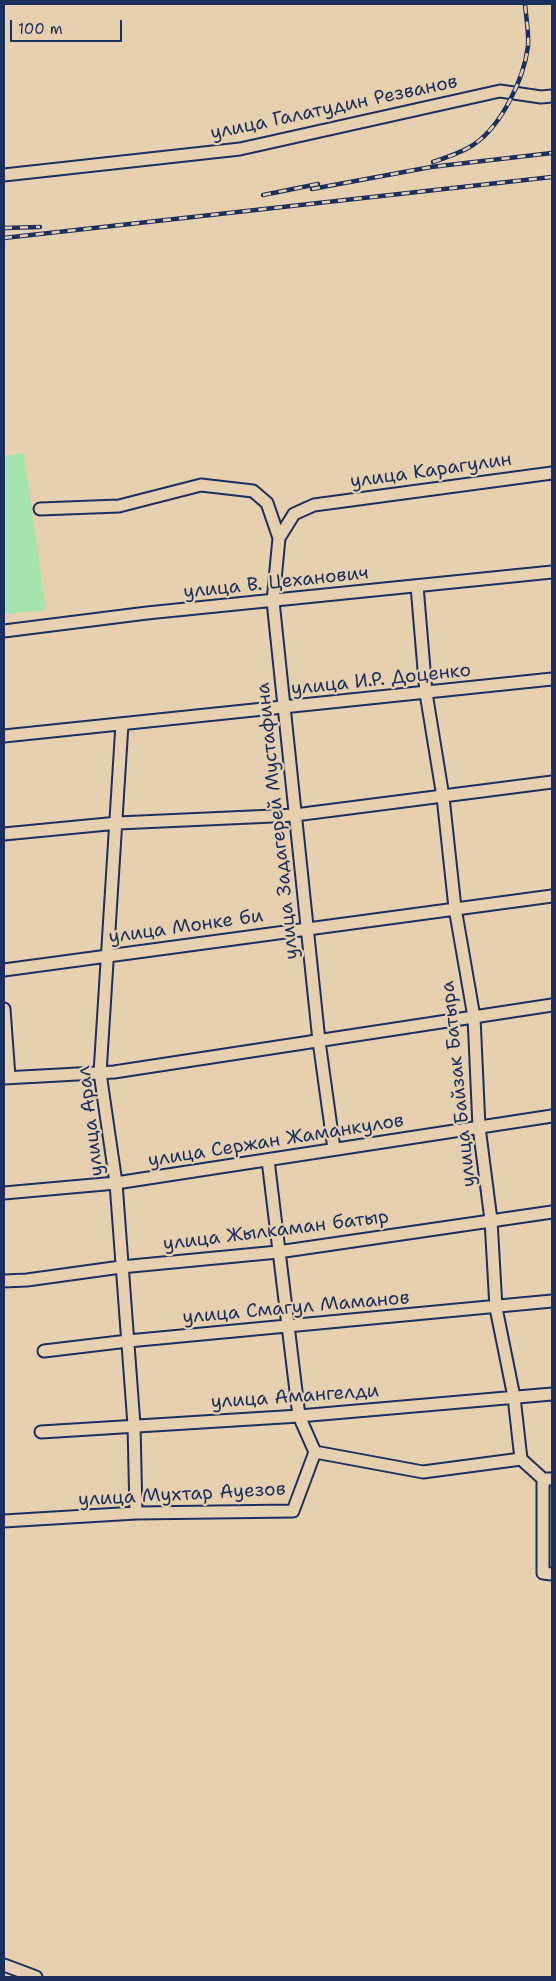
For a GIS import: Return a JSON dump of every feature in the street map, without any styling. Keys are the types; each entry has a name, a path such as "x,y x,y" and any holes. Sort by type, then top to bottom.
{"street":[{"name":"улица Галатудин Резванов","path":"4,175 240,149 500,91 541,97 552,96"},
{"name":"улица Карагулин","path":"314,505 552,472"},
{"path":"40,509 119,506 201,485 252,491 267,503 279,538"},
{"name":"улица Задагерей Мустафина","path":"314,505 294,514 279,538 273,601 319,1041 334,1149"},
{"name":"улица В. Цеханович","path":"4,630 552,572"},
{"name":"улица Байзак Батыра","path":"416,586 426,693 443,797 455,908 474,1017 479,1127 491,1220 496,1308 514,1397 521,1459"},
{"name":"улица И.Р. Доценко","path":"4,736 552,679"},
{"name":"улица Арал","path":"122,724 118,823 106,956 100,1072 116,1183 134,1425 136,1513"},
{"path":"4,834 118,823 295,815 552,782"},
{"name":"улица Монке би","path":"4,970 552,896"},
{"path":"4,1009 6,1078 100,1072 552,1005"},
{"name":"улица Сержан Жаманкулов","path":"4,1193 116,1183 552,1116"},
{"path":"268,1160 299,1416 315,1452 423,1472 521,1459 548,1479 543,1572 552,1574"},
{"name":"улица Жылкаман батыр","path":"4,1282 121,1267 278,1252 552,1212"},
{"name":"улица Смагул Маманов","path":"44,1351 128,1341 552,1302"},
{"name":"улица Амангелди","path":"41,1432 299,1416 552,1394"},
{"name":"улица Мухтар Ауезов","path":"4,1522 136,1513 293,1511 315,1452"},
{"path":"4,1965 36,1977"}],"green space":[{"path":"24,453 46,610 4,614 4,456"}],"railway":[{"path":"433,162 464,150 480,140 500,117 516,88 526,59 528,30 525,4"},
{"path":"312,189 431,167 552,153"},
{"path":"4,238 552,177"},
{"path":"263,195 318,184"},
{"path":"4,228 40,227"}]}
